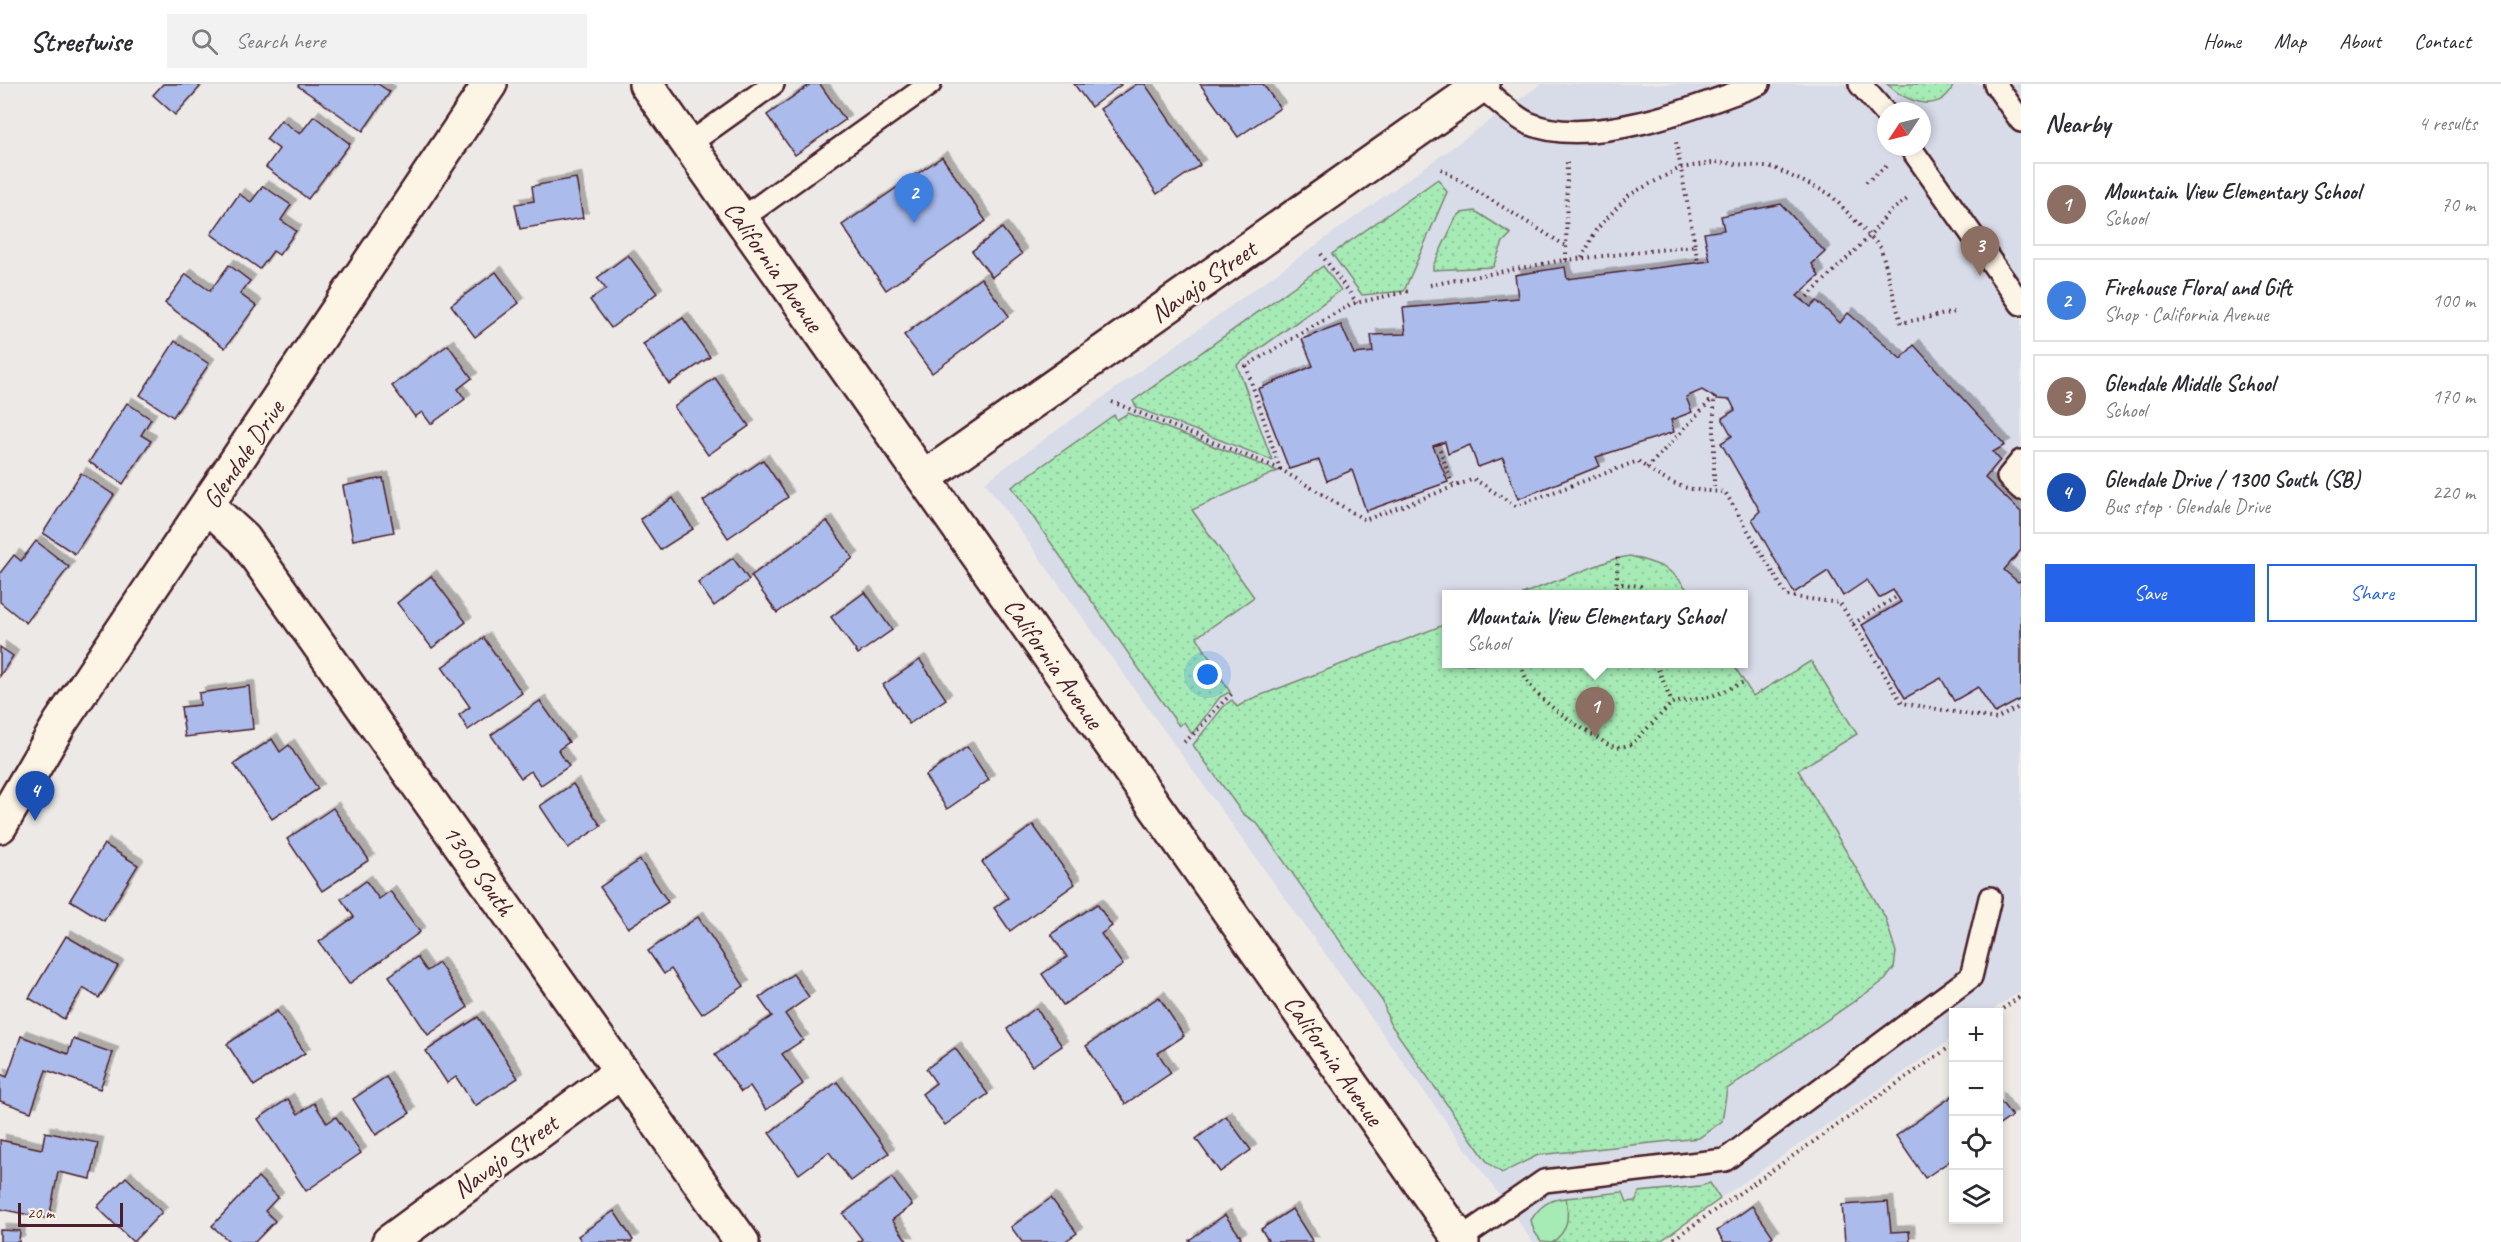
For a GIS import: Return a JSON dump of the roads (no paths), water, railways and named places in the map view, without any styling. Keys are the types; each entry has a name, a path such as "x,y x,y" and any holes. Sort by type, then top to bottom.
{"street":[{"name":"Glendale Drive","path":"0,826 60,723 490,84"},
{"name":"California Avenue","path":"646,84 1461,1240"},
{"name":"Navajo Street","path":"924,478 1482,85"},
{"name":"1300 South","path":"208,506 244,539 742,1242"},
{"name":"Navajo Street","path":"389,1242 622,1071"}],"lane":[{"path":"689,144 773,84"},
{"path":"741,219 930,84"},
{"path":"1482,85 1527,122 1562,132 1597,132 1701,107 1759,84"},
{"path":"1860,84 1877,104"},
{"path":"1995,84 2021,121"},
{"path":"1916,156 2021,304"},
{"path":"2021,461 2008,477 2021,489"},
{"path":"1461,1240 1544,1181 1725,1160 1971,977 1990,898"}],"place":[{"name":"Firehouse Floral and Gift","path":"914,223"},
{"name":"Glendale Middle School","path":"1980,276"},
{"name":"Mountain View Elementary School","path":"1595,737"},
{"name":"Glendale Drive / 1300 South (SB)","path":"35,821"}]}
